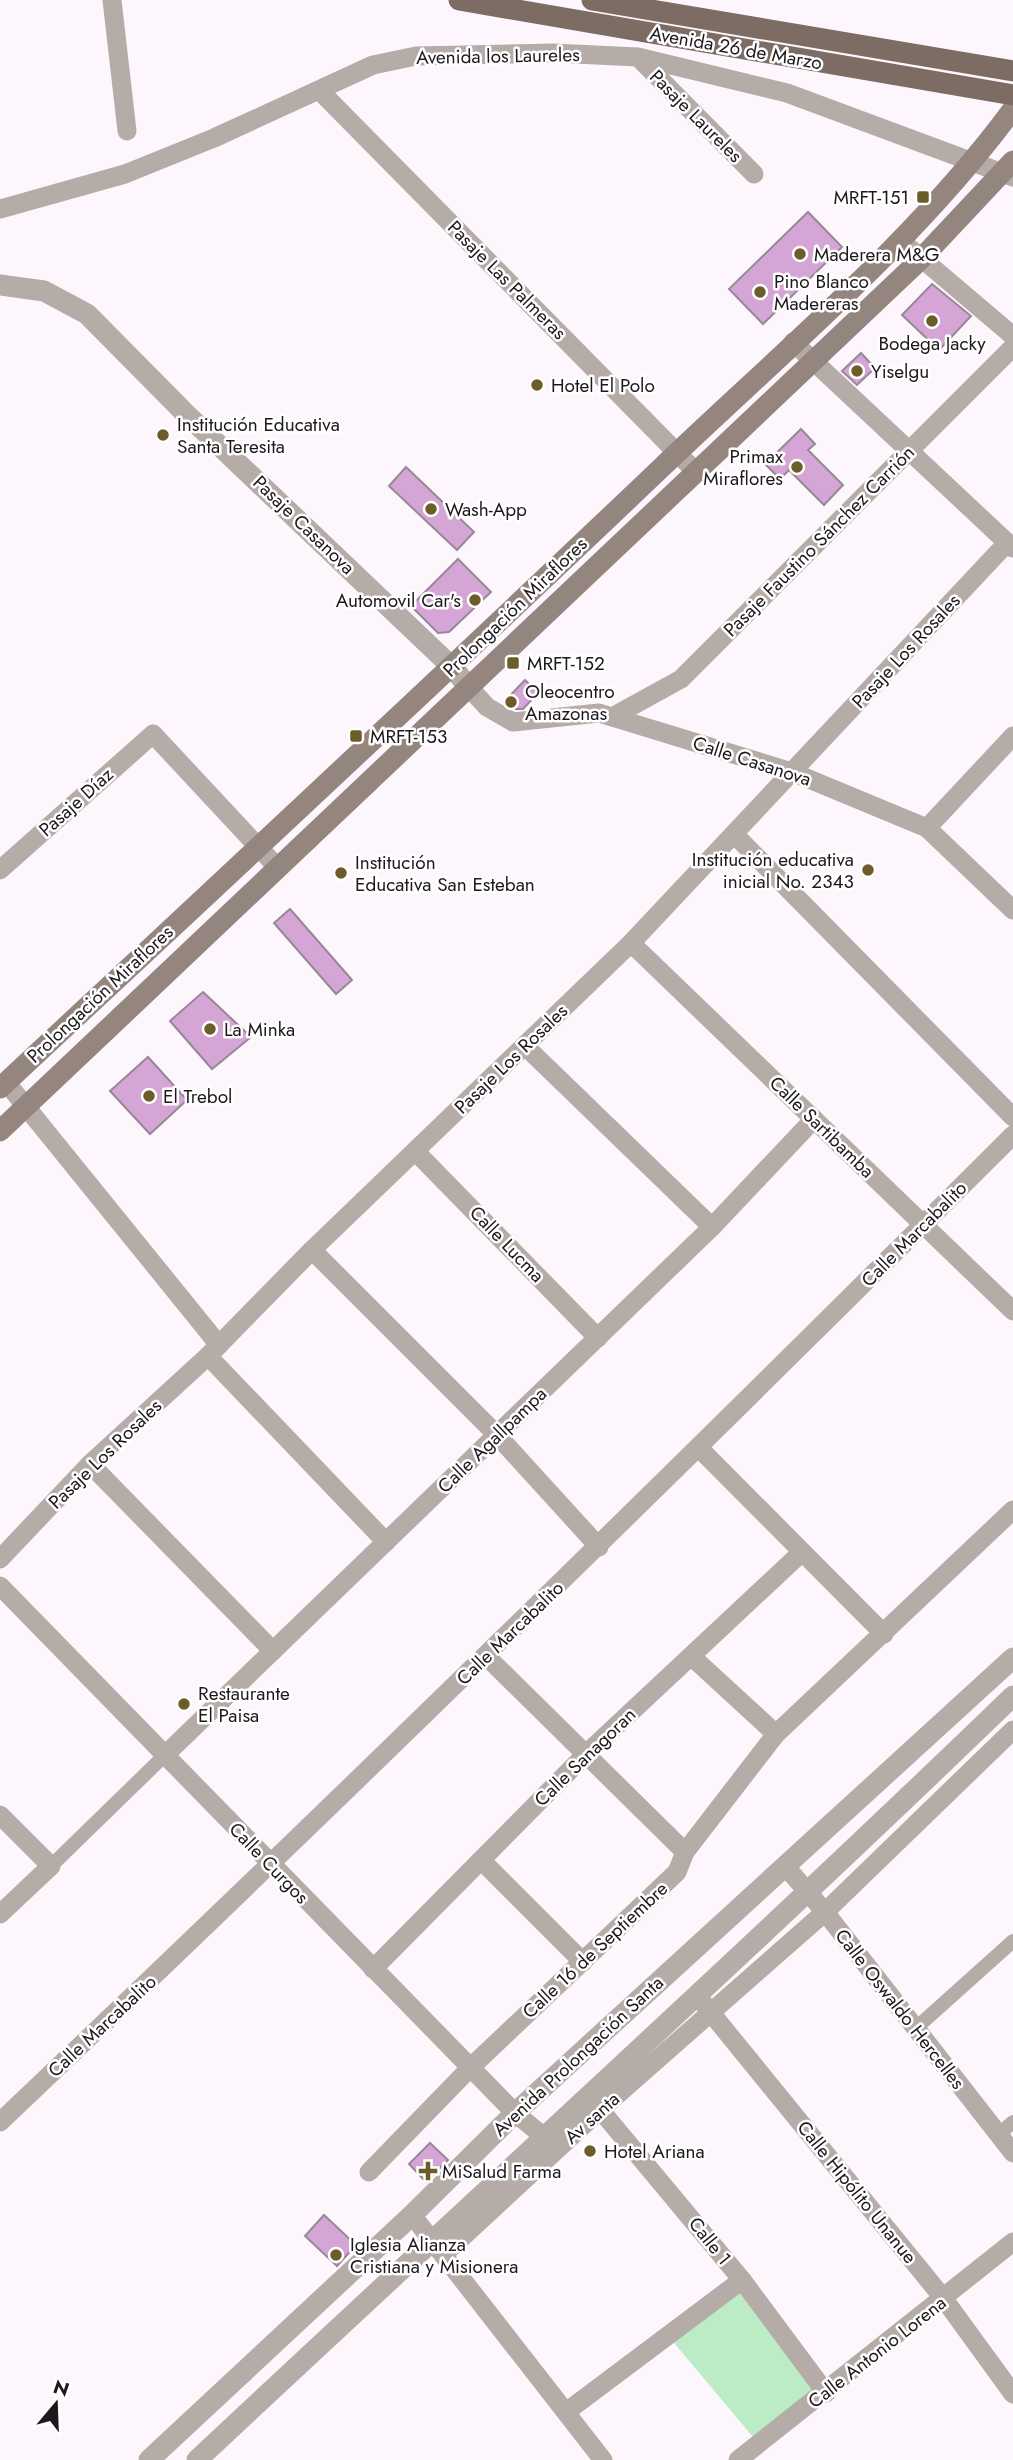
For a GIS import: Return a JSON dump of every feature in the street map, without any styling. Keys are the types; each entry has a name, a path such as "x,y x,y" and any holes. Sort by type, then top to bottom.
{"main road":[{"name":"Avenida 26 de Marzo","path":"459,0 556,8 1013,95"},
{"name":"Avenida 26 de Marzo","path":"592,0 1013,71"},
{"name":"Prolongación Miraflores","path":"3,1085 452,667 900,240 974,160 1013,109"},
{"name":"Prolongación Miraflores","path":"0,1131 467,685 920,260 1010,170"}],"street":[{"path":"112,0 127,131"},
{"name":"Avenida los Laureles","path":"0,208 125,174 373,65 416,56 553,53 638,57 787,93 974,160 1010,170"},
{"name":"Pasaje Laureles","path":"638,57 754,174"},
{"name":"Pasaje Las Palmeras","path":"319,90 695,471"},
{"path":"900,240 920,260 1013,336"},
{"name":"Pasaje Casanova","path":"0,285 44,291 87,314 183,411 452,667 467,685"},
{"path":"793,342 1010,545"},
{"name":"Pasaje Faustino Sánchez Carrión","path":"612,717 681,679 1013,347"},
{"name":"Pasaje Los Rosales","path":"0,1559 90,1464 214,1351 312,1250 631,943 1010,545"},
{"name":"Calle Casanova","path":"467,685 487,707 513,722 599,713 792,772 927,828 1013,910"},
{"name":"Pasaje Díaz","path":"0,870 153,734 258,846"},
{"path":"927,828 1013,736"},
{"path":"734,834 1013,1117"},
{"path":"258,846 277,867"},
{"name":"Calle Sartibamba","path":"631,943 1013,1311"},
{"path":"525,1046 712,1227"},
{"path":"3,1085 27,1105 214,1351 386,1542"},
{"name":"Calle Agallpampa","path":"164,1756 712,1227 814,1119"},
{"name":"Calle Marcabalito","path":"0,2122 271,1865 599,1547 1013,1135"},
{"name":"Calle Lucma","path":"415,1151 598,1338"},
{"path":"312,1250 497,1435 599,1547"},
{"path":"699,1448 884,1633"},
{"path":"90,1464 273,1651"},
{"name":"Calle 16 de Septiembre","path":"369,2172 470,2068 677,1872 685,1852 776,1734 1013,1510"},
{"name":"Calle Sanagoran","path":"373,1969 584,1756 802,1552"},
{"name":"Calle Curgos","path":"0,1586 470,2068 515,2113 543,2136"},
{"path":"486,1656 584,1756 685,1852"},
{"path":"691,1656 776,1734"},
{"name":"Avenida Prolongación Santa","path":"149,2460 412,2215 515,2113 1013,1658"},
{"name":"Avenida Prolongación Santa","path":"197,2460 437,2248 543,2136 594,2102 696,1995 807,1894 1013,1696"},
{"path":"711,2012 825,1912 1013,1730"},
{"path":"0,1914 164,1756"},
{"path":"0,1815 51,1866"},
{"path":"481,1860 583,1962"},
{"name":"Calle Oswaldo Hercelles","path":"786,1867 825,1912 915,2029 1006,2129 1013,2153"},
{"path":"915,2029 1013,1941"},
{"name":"Calle Hipólito Unanue","path":"696,1995 944,2299 1013,2394"},
{"name":"Av santa","path":"437,2248 594,2102 711,2012"},
{"name":"Calle 1","path":"594,2102 742,2280 826,2392"},
{"path":"412,2215 603,2460"},
{"name":"Calle Antonio Lorena","path":"738,2460 1013,2242"},
{"path":"566,2412 742,2280"}],"green space":[{"path":"742,2280 826,2393 759,2444 669,2337"}],"building":[{"name":"Maderera M&G","path":"808,212 842,247 763,324 729,289"},
{"name":"Bodega Jacky","path":"932,284 971,316 939,350 902,315"},
{"name":"Yiselgu","path":"861,353 875,368 857,385 842,371"},
{"name":"Primax Miraflores","path":"801,429 815,444 808,450 843,485 824,505 789,470 780,479 765,464"},
{"name":"Wash-App","path":"406,467 474,532 457,550 389,486"},
{"path":"458,559 491,592 449,632 438,633 411,606"},
{"path":"525,680 538,693 523,709 516,709 504,702"},
{"path":"290,909 352,980 336,994 274,923"},
{"name":"La Minka","path":"203,992 251,1037 212,1069 170,1021"},
{"name":"El Trebol","path":"148,1057 187,1100 150,1134 110,1091"},
{"path":"430,2143 448,2160 426,2182 409,2164"},
{"path":"324,2215 356,2245 337,2266 305,2236"}],"place":[{"name":"MRFT-151","path":"923,197"},
{"name":"Maderera M&G","path":"800,254"},
{"name":"Pino Blanco Madereras","path":"760,292"},
{"name":"Bodega Jacky","path":"932,321"},
{"name":"Yiselgu","path":"857,371"},
{"name":"Hotel El Polo","path":"537,385"},
{"name":"Institución Educativa Santa Teresita","path":"163,435"},
{"name":"Primax Miraflores","path":"797,467"},
{"name":"Wash-App","path":"431,509"},
{"name":"Automovil Car's","path":"475,600"},
{"name":"MRFT-152","path":"513,663"},
{"name":"Oleocentro Amazonas","path":"511,702"},
{"name":"MRFT-153","path":"356,736"},
{"name":"Institución educativa inicial No. 2343","path":"868,870"},
{"name":"Institución Educativa San Esteban","path":"341,873"},
{"name":"La Minka","path":"210,1029"},
{"name":"El Trebol","path":"149,1096"},
{"name":"Restaurante El Paisa","path":"184,1704"},
{"name":"Hotel Ariana","path":"590,2151"},
{"name":"MiSalud Farma","path":"428,2171"},
{"name":"Iglesia Alianza Cristiana y Misionera","path":"336,2255"}]}
